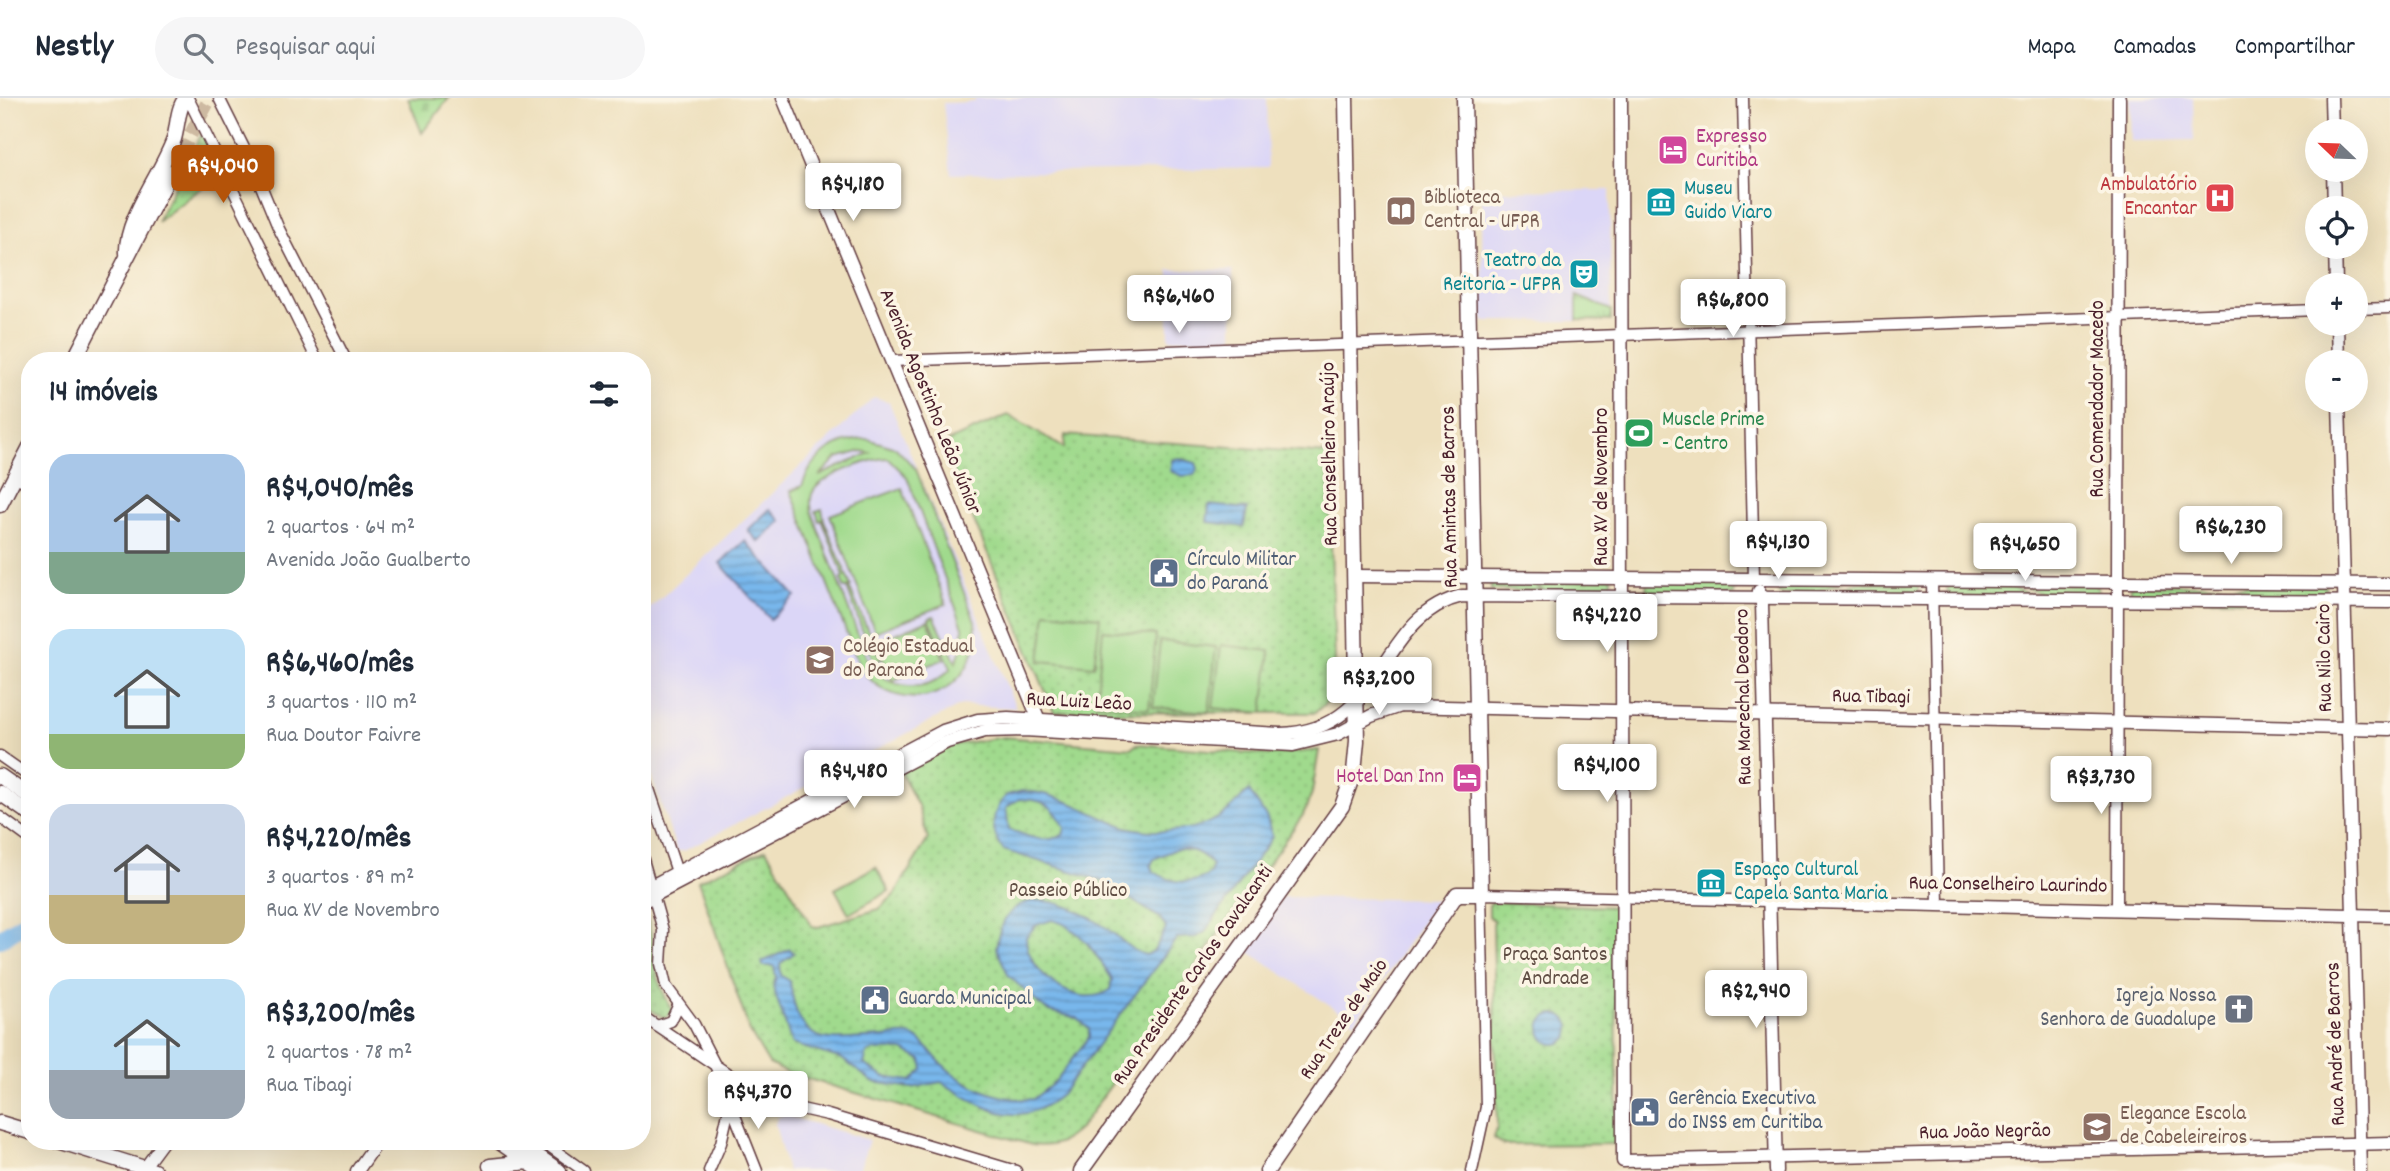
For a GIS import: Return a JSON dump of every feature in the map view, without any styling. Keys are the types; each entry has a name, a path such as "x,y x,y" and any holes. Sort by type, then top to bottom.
{"main road":[{"path":"127,258 128,234 169,152 180,106 187,98"},
{"name":"Avenida Agostinho Leão Júnior","path":"783,98 1039,720"},
{"name":"Rua Conselheiro Araújo","path":"1342,806 1354,772 1356,727 1346,98"},
{"name":"Rua Amintas de Barros","path":"1464,98 1481,894"},
{"name":"Rua XV de Novembro","path":"1621,98 1623,1166"},
{"name":"Rua Comendador Macedo","path":"2118,582 2119,98"},
{"path":"2331,98 2332,119"},
{"path":"78,352 171,172"},
{"name":"Rua Nilo Cairo","path":"2339,413 2352,915"},
{"path":"0,505 21,464"},
{"path":"1354,576 2390,584"},
{"path":"1427,577 1444,584 1454,598"},
{"path":"1526,577 1544,596"},
{"name":"Rua Marechal Deodoro","path":"1754,579 1762,598 1776,1164"},
{"path":"1807,598 1859,580"},
{"path":"2007,581 2048,600"},
{"name":"Rua Luiz Leão","path":"656,888 677,872 943,731 978,720 1039,720 1291,734 1314,730 1335,721 1356,702 1411,628 1430,611 1454,598 1544,596 2390,602"},
{"path":"1355,677 1365,690 1401,706"},
{"name":"Rua Tibagi","path":"1356,727 1371,716 1401,706 2390,729"},
{"name":"Rua Luiz Leão","path":"656,888 970,734 1024,730 1281,746 1319,741 1356,727"},
{"path":"0,776 21,791"},
{"path":"0,793 21,808"},
{"name":"Rua Presidente Carlos Cavalcanti","path":"1081,1171 1342,806"},
{"name":"Rua Conselheiro Laurindo","path":"1457,894 1481,894"},
{"name":"Rua Treze de Maio","path":"1267,1171 1457,894"},
{"name":"Rua Conselheiro Laurindo","path":"1769,901 2390,916"},
{"name":"Rua André de Barros","path":"2352,915 2360,1171"},
{"path":"0,1123 21,1129"},
{"name":"Rua João Negrão","path":"1623,1166 1776,1164 2390,1143"},
{"path":"87,1150 149,1169"},
{"path":"357,1171 372,1150"},
{"path":"511,1150 541,1171"},
{"path":"529,1150 559,1171"},
{"path":"490,1166 529,1162"}],"street":[{"path":"187,98 313,352"},
{"path":"219,98 252,164 278,228 342,352"},
{"name":"Rua Marechal Deodoro","path":"1744,98 1754,579"},
{"path":"2368,309 2390,308"},
{"path":"891,361 2305,310"},
{"path":"15,475 21,479"},
{"path":"1932,580 1938,905"},
{"name":"Rua Comendador Macedo","path":"2117,909 2118,582"},
{"path":"0,756 21,771"},
{"path":"651,795 677,872"},
{"path":"0,817 21,832"},
{"path":"656,888 663,930 662,975 678,1006 694,1024 715,1065 757,1171"},
{"path":"1472,1171 1486,1107 1481,894"},
{"name":"Rua Conselheiro Laurindo","path":"1481,894 1769,901"},
{"path":"657,1026 671,1021 678,1006"},
{"path":"651,1022 764,1100"},
{"path":"730,1101 764,1100 828,1115 1016,1171"},
{"path":"709,1171 721,1143 730,1101"},
{"path":"149,1169 159,1150"},
{"path":"555,1150 584,1171"}],"shaded area":[{"path":"975,98 1267,98 1268,168 951,174 943,103 975,102"},
{"path":"2130,98 2193,98 2194,140 2131,141"},
{"path":"1610,190 1611,321 1483,321 1482,191"},
{"path":"1169,270 1233,270 1233,339 1169,339"},
{"name":"Colégio Estadual do Paraná","path":"874,397 889,402 1016,708 961,705 684,851 677,851 651,774 651,608"},
{"path":"1282,897 1437,900 1355,1022 1248,951"},
{"path":"784,1115 869,1140 859,1171 787,1171 775,1124 778,1117"}],"green space":[{"path":"408,98 449,98 422,133"},
{"path":"202,132 221,173 157,222"},
{"path":"1577,296 1611,310 1611,321 1577,320"},
{"name":"Círculo Militar do Paraná","path":"1008,415 1064,448 1065,435 1328,454 1336,693 1315,713 1054,712 942,444"},
{"path":"868,439 896,448 916,469 975,621 975,646 967,667 954,683 937,693 917,698 897,695 877,685 860,667 791,491 802,486 812,466 827,451 856,440","holes":["862,451 870,453 819,476 837,458","888,458 907,477 963,627 963,644 956,662 934,616 929,618 951,668 941,677 919,686 897,684 886,679 868,661 811,508 812,494 824,481 858,465"]},
{"path":"902,488 946,604 875,632 830,515"},
{"path":"822,509 851,586 849,587 881,660 874,663 847,588 844,588 841,579 844,577 822,520 819,521 816,511"},
{"path":"1491,576 1526,576 1541,591 1491,590"},
{"path":"1530,577 1612,577 1612,593 1545,592"},
{"path":"1647,578 1735,581 1734,595 1646,593"},
{"path":"1772,582 1845,582 1807,595 1780,595"},
{"path":"1860,582 1919,584 1919,598 1819,596"},
{"path":"1947,583 2005,584 2039,598 1948,597"},
{"path":"2016,583 2098,585 2098,599 2049,598"},
{"path":"2325,584 2326,600 2130,598 2131,585"},
{"path":"1046,612 1100,617 1094,666 1040,661"},
{"path":"928,620 944,659 892,681 876,642"},
{"path":"1103,630 1156,635 1149,709 1096,704"},
{"path":"1160,641 1216,647 1209,712 1153,707"},
{"path":"1221,645 1270,651 1263,713 1213,708"},
{"name":"Passeio Público","path":"1004,737 1132,748 1137,744 1271,755 1319,750 1312,793 1303,815 1081,1127 1070,1137 1047,1146 1032,1145 788,1073 769,1064 750,1032 698,881 766,849 812,926 818,927 879,909 894,895 928,839 918,806 900,771 952,745"},
{"path":"876,867 889,891 849,914 835,889"},
{"name":"Praça Santos Andrade","path":"1493,902 1615,907 1618,1144 1504,1145 1494,1138 1497,1127 1493,920 1489,916 1489,905"},
{"path":"651,934 656,970 673,1011 665,1018 651,1010"}],"water":[{"path":"1178,458 1196,463 1198,469 1194,475 1182,476 1170,471 1172,460"},
{"path":"1209,505 1247,509 1244,527 1207,522"},
{"path":"770,509 781,521 759,542 748,530"},
{"path":"745,541 795,596 770,619 720,563"},
{"path":"1022,791 1034,792 1070,802 1126,827 1166,831 1193,828 1216,819 1249,791 1267,818 1272,837 1204,933 1196,937 1177,938 1061,1095 1029,1113 1000,1112 971,1100 941,1082 912,1088 873,1082 842,1059 792,1044 773,987 776,977 774,966 763,966 762,962 790,949 794,953 780,964 781,975 790,982 800,1020 808,1030 818,1036 845,1039 913,1036 959,1078 995,1095 1008,1098 1033,1099 1054,1083 1089,1037 1089,1029 1077,1018 1049,1011 1009,976 996,948 1002,926 1011,911 1024,903 1055,903 1089,917 1134,950 1146,955 1154,951 1166,928 1160,918 1100,880 1003,850 996,836 994,822 997,808 1007,795","holes":["1019,799 1042,802 1061,820 1065,828 1063,835 1041,839 1009,830 1006,808","1176,849 1187,849 1201,855 1212,866 1210,874 1203,878 1182,882 1154,872 1151,865 1154,859","1052,920 1062,923 1079,935 1112,979 1110,990 1083,996 1069,992 1044,975 1028,950 1026,937 1036,925","874,1050 903,1050 921,1060 923,1069 912,1081 884,1077 864,1064 867,1053"]},
{"path":"1555,1014 1566,1018 1570,1029 1566,1040 1555,1044 1544,1040 1540,1029 1544,1018"}],"waterway":[{"path":"0,939 21,925"}],"tunnel":[{"path":"171,172 210,98"}],"place":[{"name":"Expresso Curitiba","path":"1673,150"},
{"name":"Ambulatório Encantar","path":"2220,198"},
{"name":"Museu Guido Viaro","path":"1661,202"},
{"name":"Biblioteca Central - UFPR","path":"1401,211"},
{"name":"Teatro da Reitoria - UFPR","path":"1584,274"},
{"name":"Muscle Prime - Centro","path":"1639,433"},
{"name":"Círculo Militar do Paraná","path":"1164,573"},
{"name":"Colégio Estadual do Paraná","path":"820,660"},
{"name":"Hotel Dan Inn","path":"1467,778"},
{"name":"Espaço Cultural Capela Santa Maria","path":"1711,883"},
{"name":"Guarda Municipal","path":"875,1000"},
{"name":"Igreja Nossa Senhora de Guadalupe","path":"2239,1009"},
{"name":"Gerência Executiva do INSS em Curitiba","path":"1645,1112"},
{"name":"Elegance Escola de Cabeleireiros","path":"2097,1127"}]}
